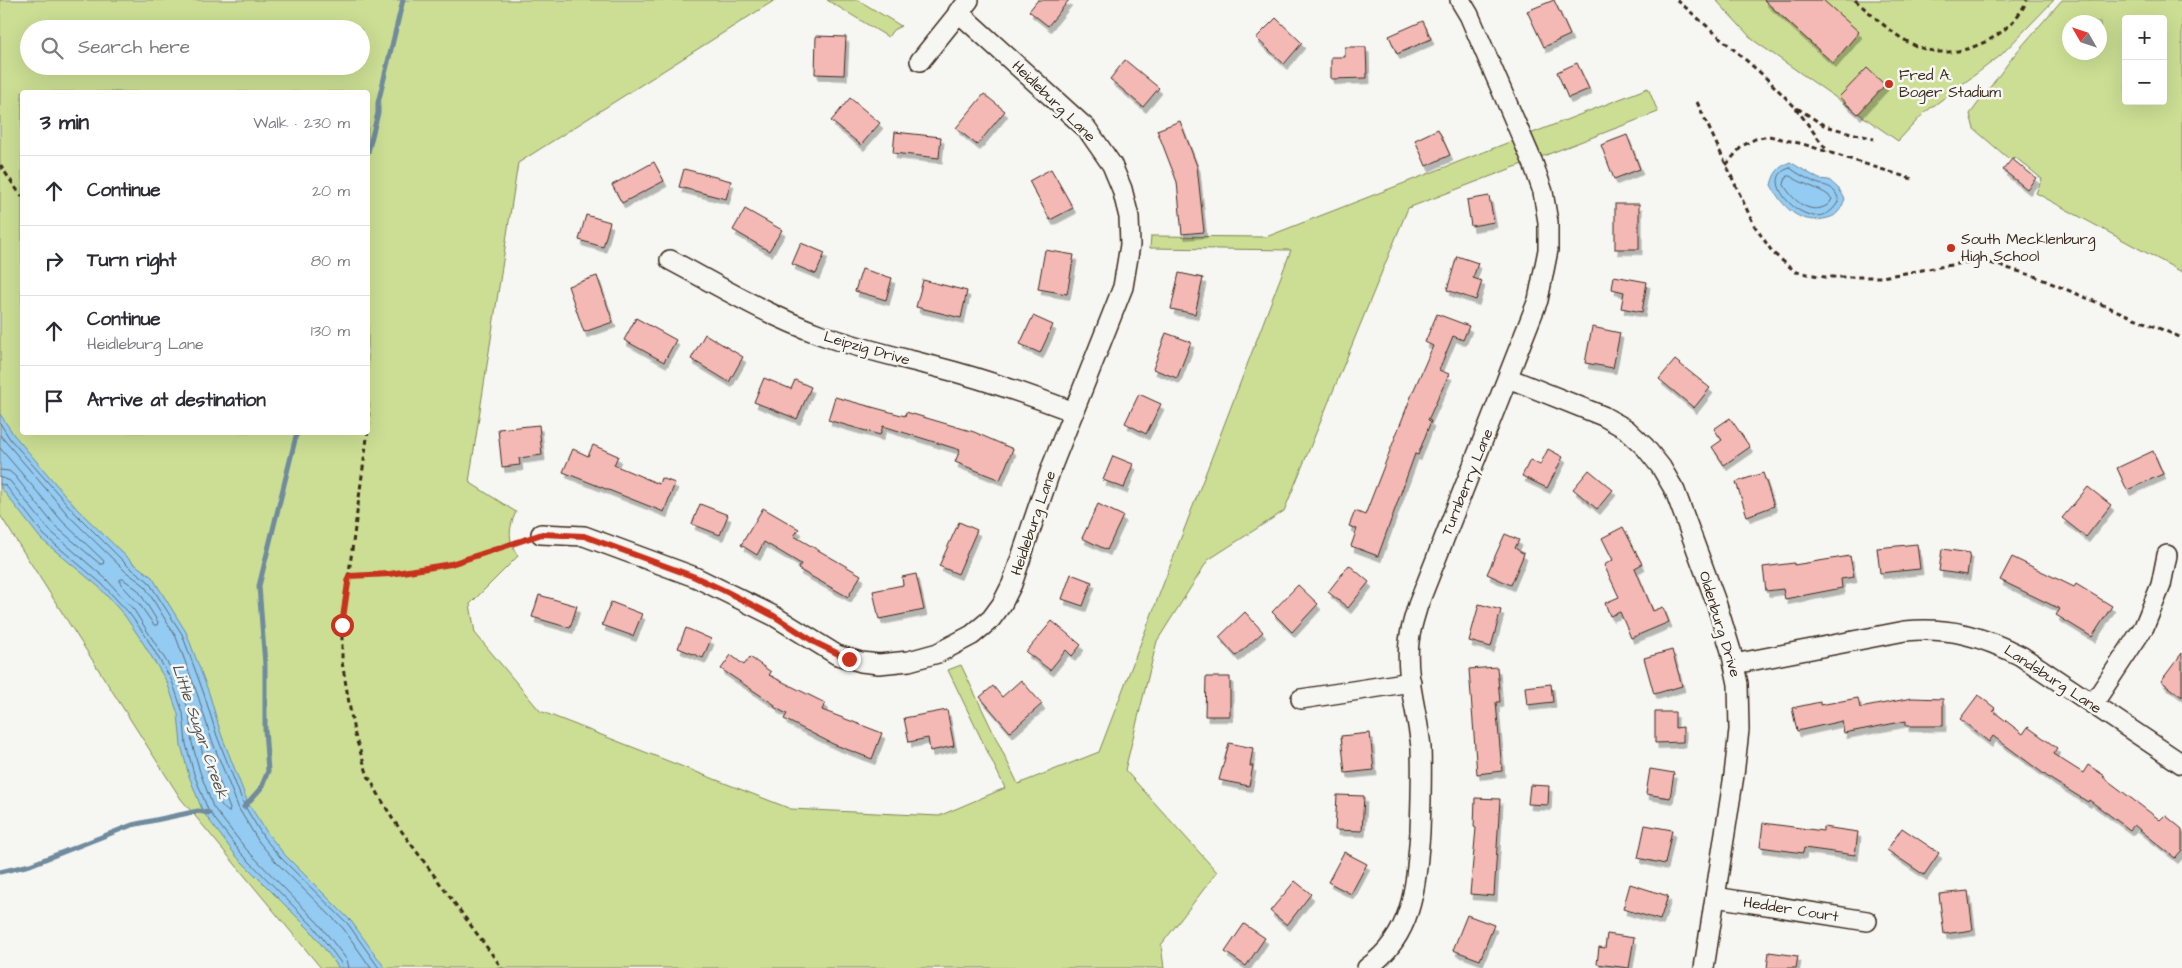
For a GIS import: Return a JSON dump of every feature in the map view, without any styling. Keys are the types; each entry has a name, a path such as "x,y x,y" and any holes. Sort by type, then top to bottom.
{"street":[{"name":"Turnberry Lane","path":"1367,968 1385,953 1400,931 1410,907 1416,882 1422,783 1420,746 1411,682 1409,643 1418,605 1538,300 1548,250 1548,222 1543,192 1533,163 1470,15 1460,0"},
{"path":"920,61 964,6"},
{"name":"Heidleburg Lane","path":"542,534 584,536 695,577 774,616 816,643 843,657 879,664 909,661 944,651 972,636 991,619 1002,604 1012,584 1052,466 1123,287 1130,245 1129,226 1122,189 1105,153 1087,129 964,6"},
{"name":"Leipzig Drive","path":"670,260 765,311 818,334 872,352 992,383 1074,412"},
{"name":"Oldenburg Drive","path":"1508,378 1603,416 1626,429 1645,447 1661,467 1674,491 1716,602 1738,684 1739,730 1734,776 1704,968"},
{"path":"2093,704 2144,627 2156,599 2167,555"},
{"name":"Landsburg Lane","path":"1734,664 1905,631 1931,629 1957,632 1996,643 2021,656 2182,764"},
{"path":"1301,699 1411,682"},
{"name":"Hedder Court","path":"1715,897 1867,921"}],"path":[{"path":"1677,0 1763,74 1794,106 1828,152"},
{"path":"1855,0 1895,36 1918,47 1945,53 1971,49 1995,36 2011,22 2027,0"},
{"path":"1697,102 1754,226 1773,253 1796,272 1825,277 1882,277 1980,260 2034,276 2182,338"},
{"path":"1794,106 1825,126 1874,139"},
{"path":"1726,165 1742,146 1755,139 1769,136 1828,152 1914,180"},
{"path":"0,166 20,194"},
{"path":"367,435 342,625 342,662 347,700 363,764 392,818 502,968"},
{"path":"349,576 390,574 451,564 542,534"}],"green space":[{"path":"0,0 775,0 518,163 469,482 516,512 510,529 510,535 512,545 518,556 470,604 475,633 540,711 791,809 939,816 1005,788 948,670 961,665 1018,784 1099,752 1291,250 1150,248 1151,236 1266,237 1648,88 1658,112 1408,208 1284,511 1208,560 1157,641 1125,770 1217,872 1161,945 1164,968 321,968 181,799 0,515"},
{"path":"827,0 858,0 901,26 893,30 888,37"},
{"name":"Fred A. Boger Stadium","path":"1716,0 2054,0 2000,56 1924,113 1898,141 1753,40"},
{"path":"2062,0 2182,0 2182,272 2036,193 2042,179 2015,157 2009,159 1974,129 1970,114 2015,54"}],"water":[{"path":"1790,162 1819,179 1829,180 1839,189 1845,199 1836,214 1823,219 1806,219 1792,212 1780,200 1771,185 1777,171"},
{"name":"Little Sugar Creek","path":"0,414 14,435 77,509 133,563 152,577 186,632 209,693 221,734 248,803 268,834 284,854 351,921 385,968 339,968 311,931 237,857 203,812 189,776 181,745 178,714 167,682 140,638 125,616 99,587 41,539 2,489 0,485"}],"building":[{"path":"1038,0 1069,0 1048,26 1029,11"},
{"path":"1554,0 1570,35 1544,47 1527,11"},
{"path":"1764,0 1823,0 1859,32 1833,63"},
{"path":"1276,18 1302,43 1284,64 1256,38"},
{"path":"1423,21 1431,39 1397,54 1389,36"},
{"path":"816,36 846,37 844,75 815,74"},
{"path":"1345,47 1366,47 1367,78 1331,79 1331,57 1345,57"},
{"path":"1125,60 1159,88 1143,107 1110,79"},
{"path":"1577,63 1589,89 1568,98 1557,72"},
{"path":"1867,68 1885,85 1858,114 1839,97"},
{"path":"984,94 1005,111 977,145 956,128"},
{"path":"850,98 880,123 861,145 831,121"},
{"path":"1180,121 1197,166 1204,232 1182,234 1177,182 1157,130"},
{"path":"1438,129 1450,155 1426,166 1415,140"},
{"path":"895,132 941,137 939,158 893,153"},
{"path":"1627,135 1640,169 1614,179 1601,145"},
{"path":"2012,159 2036,178 2027,189 2003,170"},
{"path":"654,162 664,181 622,203 612,185"},
{"path":"684,169 731,181 726,199 679,187"},
{"path":"1051,169 1073,208 1050,220 1029,181"},
{"path":"1489,196 1494,222 1471,226 1467,200"},
{"path":"1615,204 1639,204 1639,249 1615,249"},
{"path":"745,209 782,230 769,251 733,230"},
{"path":"586,215 610,222 603,247 579,240"},
{"path":"801,243 825,253 816,274 792,264"},
{"path":"1045,250 1074,255 1067,294 1038,289"},
{"path":"1457,256 1478,263 1473,278 1482,281 1476,300 1447,290"},
{"path":"862,269 892,278 886,300 855,291"},
{"path":"1179,273 1203,278 1195,314 1171,309"},
{"path":"597,276 613,322 584,332 568,286"},
{"path":"1614,276 1647,282 1642,312 1621,308 1624,292 1612,289"},
{"path":"923,280 967,291 961,318 916,307"},
{"path":"1437,314 1469,326 1463,340 1453,336 1439,370 1449,374 1428,420 1431,421 1418,455 1415,454 1378,556 1351,546 1357,529 1349,526 1355,511 1365,515 1412,394 1433,346 1425,342"},
{"path":"1033,316 1053,325 1040,353 1020,344"},
{"path":"636,318 676,340 664,362 624,340"},
{"path":"1592,327 1620,333 1613,368 1585,363"},
{"path":"1166,333 1191,342 1177,378 1153,369"},
{"path":"705,334 743,357 729,382 691,359"},
{"path":"1675,360 1710,388 1694,408 1659,379"},
{"path":"764,378 791,389 795,380 811,387 797,419 754,402"},
{"path":"1139,394 1161,404 1146,434 1125,423"},
{"path":"835,397 905,416 906,412 974,432 1013,449 1000,480 955,462 960,450 883,426 880,435 828,420"},
{"path":"1730,418 1750,447 1724,465 1712,447 1722,440 1714,429"},
{"path":"539,425 542,455 519,458 520,465 502,467 498,429"},
{"path":"593,445 618,456 614,465 659,484 661,478 675,483 664,512 563,472 573,449 588,456"},
{"path":"1548,449 1563,457 1547,488 1522,476 1530,460 1540,465"},
{"path":"2153,451 2163,474 2127,490 2117,468"},
{"path":"1113,456 1133,464 1124,488 1103,480"},
{"path":"1589,470 1613,490 1597,509 1573,489"},
{"path":"1763,473 1774,506 1747,516 1736,482"},
{"path":"2088,487 2111,505 2086,537 2062,518"},
{"path":"700,504 728,515 720,535 692,524"},
{"path":"1098,504 1123,516 1107,550 1082,538"},
{"path":"763,508 799,529 794,536 861,575 848,597 798,569 801,564 764,542 757,555 741,545"},
{"path":"959,522 977,530 958,574 939,566"},
{"path":"1623,527 1642,564 1635,568 1653,611 1663,607 1669,622 1631,638 1620,612 1610,616 1605,603 1619,597 1604,565 1613,560 1602,538"},
{"path":"1505,534 1519,540 1515,548 1524,554 1511,585 1487,574"},
{"path":"1917,544 1920,569 1880,573 1877,548"},
{"path":"1942,549 1970,553 1967,575 1939,571"},
{"path":"1850,556 1854,577 1841,579 1842,588 1785,599 1783,589 1766,591 1763,567 1794,563 1794,565"},
{"path":"2012,557 2074,587 2076,584 2112,606 2092,637 2056,615 2060,609 2000,580"},
{"path":"1349,565 1369,582 1348,608 1328,592"},
{"path":"916,574 924,610 879,619 873,591 903,585 902,577"},
{"path":"1071,574 1092,582 1083,606 1062,599"},
{"path":"1298,585 1318,604 1292,632 1272,612"},
{"path":"539,595 577,606 570,628 532,617"},
{"path":"611,602 642,614 633,636 602,625"},
{"path":"1479,604 1501,610 1491,647 1469,641"},
{"path":"1245,612 1263,632 1236,656 1219,637"},
{"path":"1052,621 1081,645 1072,656 1066,650 1050,670 1026,652"},
{"path":"686,628 711,639 703,658 678,648"},
{"path":"1672,650 1682,686 1654,694 1644,658"},
{"path":"2182,653 2182,697 2161,681"},
{"path":"731,655 744,665 750,657 771,672 769,675 825,703 822,710 882,733 872,759 833,744 784,719 787,714 774,707 775,705 721,669"},
{"path":"1497,667 1500,702 1496,702 1502,771 1477,774 1469,669"},
{"path":"1206,677 1230,677 1230,716 1205,716"},
{"path":"1021,680 1042,704 1010,732 980,697 993,686 1002,697"},
{"path":"1551,684 1553,702 1527,705 1525,687"},
{"path":"1978,695 1995,708 1993,711 2023,734 2028,727 2057,748 2053,754 2083,773 2088,765 2105,776 2103,777 2160,820 2165,815 2182,829 2182,850 2175,858 2134,825 2130,830 2089,800 2088,802 2052,780 1993,736 1989,742 1960,719"},
{"path":"1858,698 1860,708 1912,698 1943,699 1943,726 1906,726 1906,721 1844,733 1842,721 1797,731 1792,708 1820,702 1820,705"},
{"path":"947,710 954,746 930,751 928,738 909,742 904,718"},
{"path":"1655,712 1675,712 1675,728 1683,727 1683,742 1655,743"},
{"path":"1370,733 1374,770 1345,773 1341,736"},
{"path":"1229,743 1253,748 1250,766 1253,766 1249,786 1219,780"},
{"path":"1650,769 1674,773 1670,798 1646,794"},
{"path":"1530,785 1549,786 1548,805 1528,804"},
{"path":"1337,795 1364,796 1362,831 1335,830"},
{"path":"1475,798 1500,799 1494,896 1470,894 1476,828 1474,827"},
{"path":"1763,823 1823,831 1823,827 1858,832 1855,855 1804,848 1803,853 1760,847"},
{"path":"1645,825 1672,830 1665,864 1638,858"},
{"path":"1902,828 1939,853 1924,875 1887,850"},
{"path":"1344,852 1367,864 1351,894 1328,882"},
{"path":"1295,881 1311,894 1287,925 1270,911"},
{"path":"1630,884 1668,896 1660,920 1623,909"},
{"path":"1968,891 1973,930 1944,934 1939,894"},
{"path":"1467,915 1494,925 1480,960 1453,950"},
{"path":"1244,924 1265,938 1246,966 1225,952"},
{"path":"1607,934 1634,938 1629,968 1597,964 1599,947 1605,948"},
{"path":"1769,952 1798,956 1796,968 1767,968"}],"waterway":[{"path":"370,144 403,0"},
{"path":"244,807 261,788 268,771 265,729 265,665 259,586 296,435"},
{"path":"0,872 30,865 132,825 198,811 209,813"}],"place":[{"name":"Fred A. Boger Stadium","path":"1889,84"},
{"name":"South Mecklenburg High School","path":"1951,248"}],"route":[{"path":"342,625 349,576 390,574 451,564 542,534 584,536 695,577 774,616 816,643 837,655 849,659"}]}
